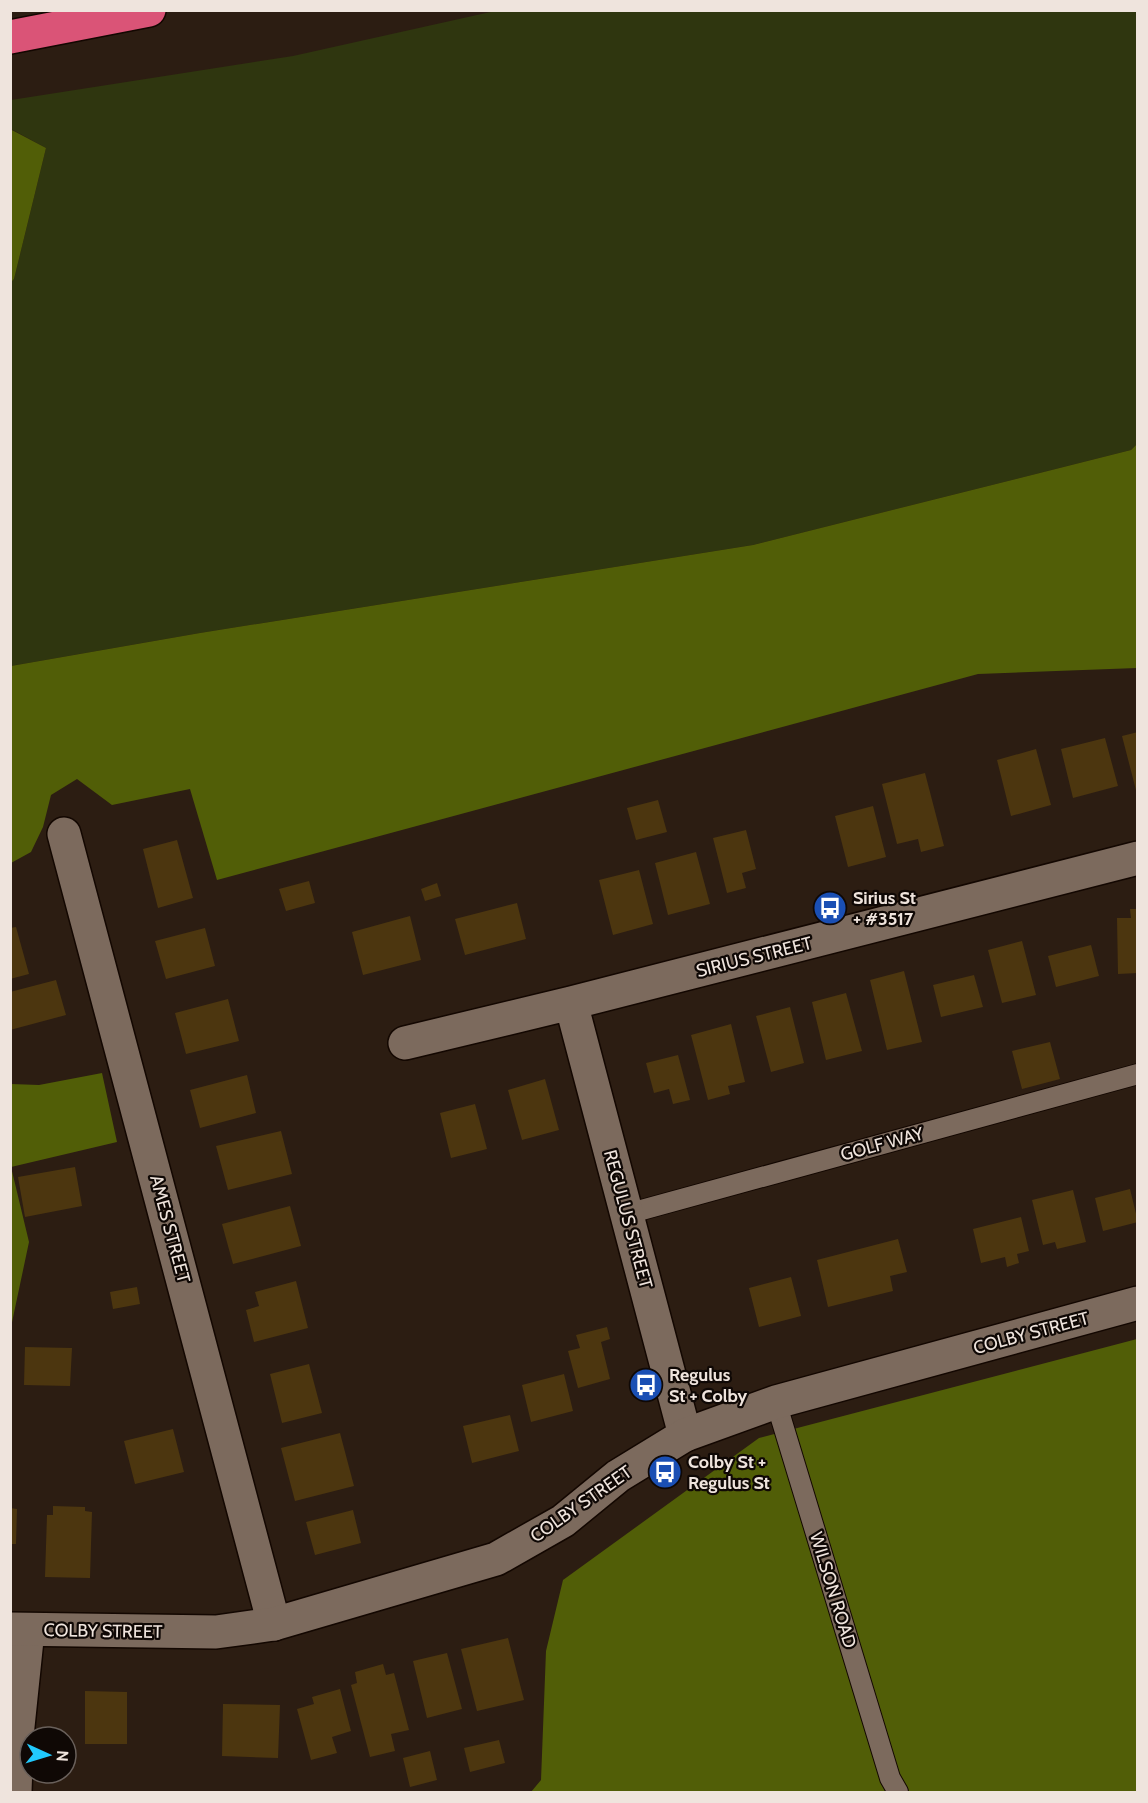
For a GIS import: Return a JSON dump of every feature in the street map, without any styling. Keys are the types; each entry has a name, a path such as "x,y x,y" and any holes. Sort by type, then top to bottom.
{"highway":[{"path":"10,37 149,10"}],"street":[{"name":"AMES STREET","path":"64,834 274,1624"},
{"name":"SIRIUS STREET","path":"405,1042 571,1004 1137,858"},
{"name":"REGULUS STREET","path":"571,1004 686,1435"},
{"name":"COLBY STREET","path":"19,1629 216,1632 274,1624 496,1559 563,1521 618,1476 686,1435 776,1402 1137,1303"},
{"path":"15,1792 19,1629"}],"lane":[{"name":"GOLF WAY","path":"627,1214 1137,1074"},
{"name":"WILSON ROAD","path":"776,1402 894,1785"}],"green space":[{"path":"495,11 1137,11 1137,444 1131,450 753,545 200,633 11,666 10,282 14,279 46,148 11,129 11,100 293,56"},
{"path":"10,129 46,148 14,279 11,282"},
{"path":"1137,444 1137,668 978,674 217,880 190,789 112,805 77,779 51,795 43,827 31,852 11,863 11,666 200,633 753,545 1131,450"},
{"path":"102,1073 117,1142 11,1167 11,1084 39,1085"},
{"path":"11,1167 29,1242 11,1327"},
{"path":"1137,1339 1137,1792 531,1792 541,1780 546,1651 563,1580 759,1438"}],"building":[{"path":"1138,732 1138,794 1137,794 1122,736"},
{"path":"1105,738 1118,786 1073,798 1061,749"},
{"path":"1036,749 1051,805 1011,816 997,760"},
{"path":"925,773 944,846 921,852 918,839 897,844 882,784"},
{"path":"658,800 667,832 636,840 627,808"},
{"path":"873,806 886,857 848,867 835,816"},
{"path":"746,830 756,869 742,873 746,888 727,893 713,838"},
{"path":"177,840 193,898 158,908 143,849"},
{"path":"696,852 710,904 668,915 655,863"},
{"path":"639,870 653,924 613,935 599,880"},
{"path":"309,881 315,903 286,911 279,889"},
{"path":"437,883 441,896 425,901 421,889"},
{"path":"517,903 526,939 465,955 455,919"},
{"path":"1130,909 1138,909 1138,973 1118,974 1117,918 1131,918"},
{"path":"410,916 421,960 363,975 352,932"},
{"path":"16,927 29,974 10,979 10,928"},
{"path":"205,928 215,966 166,979 155,941"},
{"path":"1022,941 1036,995 1002,1003 988,950"},
{"path":"1091,945 1099,976 1056,987 1048,956"},
{"path":"904,971 922,1042 887,1050 870,980"},
{"path":"974,975 983,1007 941,1017 933,985"},
{"path":"56,980 66,1015 10,1030 10,992"},
{"path":"846,993 862,1051 826,1060 812,1002"},
{"path":"228,999 239,1041 186,1054 175,1013"},
{"path":"790,1007 804,1063 771,1072 756,1016"},
{"path":"731,1024 745,1082 728,1086 730,1094 708,1100 691,1035"},
{"path":"1050,1042 1060,1079 1022,1089 1012,1051"},
{"path":"678,1055 690,1100 673,1104 669,1089 654,1093 646,1063"},
{"path":"247,1075 256,1113 200,1128 190,1090"},
{"path":"545,1079 559,1130 522,1140 508,1090"},
{"path":"475,1104 487,1149 451,1158 440,1113"},
{"path":"281,1131 292,1174 228,1190 216,1146"},
{"path":"75,1167 82,1206 25,1217 18,1177"},
{"path":"1130,1189 1138,1222 1103,1231 1095,1198"},
{"path":"1073,1190 1086,1242 1057,1249 1055,1242 1043,1245 1032,1200"},
{"path":"290,1206 301,1246 233,1264 222,1224"},
{"path":"1021,1217 1029,1251 1017,1254 1019,1263 1007,1267 1005,1257 981,1263 973,1229"},
{"path":"898,1239 907,1272 890,1276 893,1291 828,1307 817,1260"},
{"path":"791,1277 801,1316 759,1327 749,1288"},
{"path":"296,1281 308,1328 254,1342 246,1310 259,1306 255,1292"},
{"path":"137,1287 140,1304 113,1309 110,1292"},
{"path":"607,1327 610,1339 601,1342 610,1379 578,1388 568,1351 580,1348 576,1335"},
{"path":"25,1347 72,1348 70,1386 24,1385"},
{"path":"309,1364 322,1413 282,1423 270,1374"},
{"path":"564,1374 573,1411 531,1422 522,1385"},
{"path":"510,1415 519,1451 472,1463 463,1426"},
{"path":"173,1429 184,1472 135,1484 124,1441"},
{"path":"340,1433 354,1486 295,1501 281,1448"},
{"path":"53,1506 85,1507 85,1511 92,1512 90,1578 45,1577 47,1515 53,1515"},
{"path":"10,1508 17,1509 16,1544 10,1544"},
{"path":"353,1510 361,1543 315,1555 306,1522"},
{"path":"508,1638 524,1700 477,1711 461,1649"},
{"path":"447,1653 462,1709 427,1718 413,1661"},
{"path":"383,1664 386,1675 394,1673 409,1730 391,1734 395,1751 370,1757 351,1685 357,1683 355,1672"},
{"path":"340,1689 351,1731 332,1737 337,1753 311,1760 297,1709 314,1704 312,1697"},
{"path":"85,1691 127,1692 127,1744 85,1744"},
{"path":"223,1704 280,1705 278,1758 222,1756"},
{"path":"499,1740 505,1763 470,1772 464,1748"},
{"path":"430,1751 437,1780 410,1787 403,1758"}],"place":[{"name":"Sirius St + #3517","path":"830,908"},
{"name":"Regulus St + Colby","path":"646,1385"},
{"name":"Colby St + Regulus St","path":"665,1472"}]}
